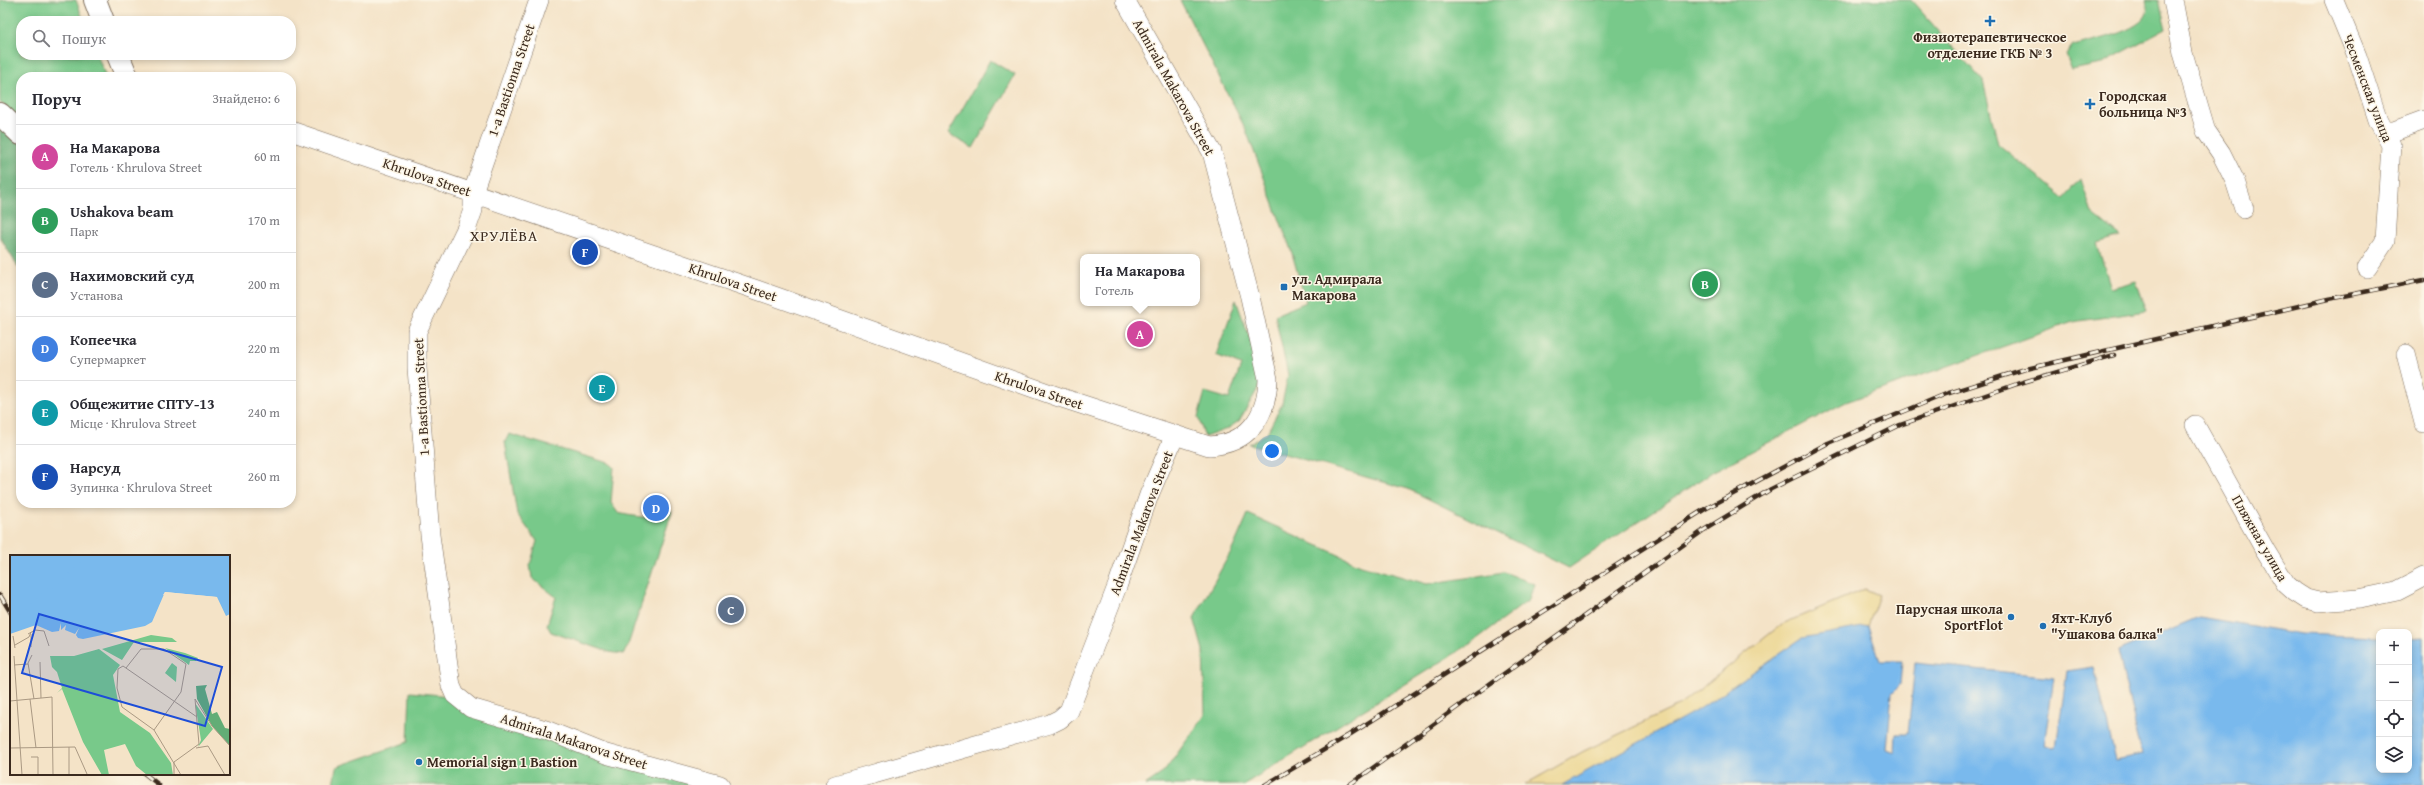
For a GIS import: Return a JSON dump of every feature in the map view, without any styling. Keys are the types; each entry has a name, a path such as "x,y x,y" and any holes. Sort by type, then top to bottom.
{"main road":[{"path":"95,0 102,16"},
{"path":"120,60 126,72"},
{"path":"0,114 16,129"}],"street":[{"name":"1-a Bastionna Street","path":"455,695 449,676 430,535 417,368 417,331 467,227 473,210 473,192 539,0"},
{"name":"Admirala Makarova Street","path":"835,785 1050,724 1060,719 1069,711 1118,584 1149,495 1175,435 1209,446 1220,446 1241,438 1256,421 1267,391 1268,379 1248,290 1212,152 1125,0"},
{"path":"2173,0 2183,53 2206,131 2221,152 2235,181 2244,209"},
{"name":"Чесменская улица","path":"2334,0 2357,56 2378,120 2392,144 2385,241 2367,268"},
{"path":"2386,134 2424,120"},
{"name":"Khrulova Street","path":"296,133 473,192 1175,435"},
{"path":"2406,354 2424,423"},
{"name":"Пляжная улица","path":"2195,425 2265,550 2286,584 2295,592 2306,599 2318,602 2359,599 2397,591 2424,576"},
{"name":"Admirala Makarova Street","path":"455,695 471,708 546,730 606,754 720,785"}],"green space":[{"path":"0,0 76,0 82,16 16,16 16,60 99,60 104,72 16,72 16,118 0,102"},
{"path":"1180,0 1911,0 1983,81 1998,144 2064,198 2081,179 2092,214 2121,237 2097,244 2111,288 2136,281 2147,311 2073,322 1846,402 1712,472 1569,568 1408,489 1249,444 1267,433 1282,404 1288,375 1275,315 1306,302 1291,250 1246,130"},
{"path":"2146,0 2159,0 2166,29 2101,64 2072,70 2066,55 2073,46 2114,35 2136,25 2144,19 2147,12"},
{"path":"990,60 1015,75 973,148 948,134"},
{"path":"0,118 16,134 16,264 0,237"},
{"path":"1236,300 1261,369 1259,387 1239,421 1227,429 1205,437 1198,417 1205,392 1229,399 1241,365 1216,355"},
{"path":"509,434 609,463 614,467 611,503 618,513 657,520 663,508 672,512 627,648 623,654 609,652 551,632 547,625 556,597 532,578 530,565 537,541 517,514 505,442"},
{"path":"1248,514 1361,565 1427,584 1504,572 1534,584 1529,600 1470,644 1243,785 1145,785 1164,772 1205,715 1203,650 1194,618 1233,548"},
{"path":"410,692 460,697 721,785 333,785 336,767 408,742"}],"sand":[{"path":"1865,589 1879,595 1868,626 1811,640 1602,785 1524,785 1584,751 1680,705 1782,624"}],"water":[{"path":"2199,617 2301,634 2376,637 2376,773 2412,773 2412,638 2424,637 2424,785 1562,785 1701,708 1802,638 1868,626 1880,661 1902,661 1900,685 1892,693 1887,749 1895,752 1896,734 1908,734 1915,663 2054,677 2044,746 2056,747 2067,671 2094,667 2116,761 2142,755 2118,651"}],"railway":[{"path":"1265,785 1349,735 1705,509 1828,443 1946,394 2022,370 2329,299 2424,280"},
{"path":"1349,785 1704,530 1771,489 1900,425 2017,384 2114,355"},
{"path":"0,595 10,611"},
{"path":"146,775 159,785"}],"place":[{"name":"Физиотерапевтическое отделение ГКБ № 3","path":"1990,21"},
{"name":"Городская больница №3","path":"2090,104"},
{"name":"Нарсуд","path":"585,252"},
{"name":"Ushakova beam","path":"1705,284"},
{"name":"ул. Адмирала Макарова","path":"1284,287"},
{"name":"На Макарова","path":"1140,334"},
{"name":"Общежитие СПТУ-13","path":"602,388"},
{"name":"Копеечка","path":"656,508"},
{"name":"Нахимовский суд","path":"731,610"},
{"name":"Парусная школа SportFlot","path":"2011,617"},
{"name":"Яхт-Клуб \"Ушакова балка\"","path":"2043,626"},
{"name":"Memorial sign 1 Bastion","path":"419,762"}],"district":[{"name":"ХРУЛЁВА","path":"504,236"}]}
